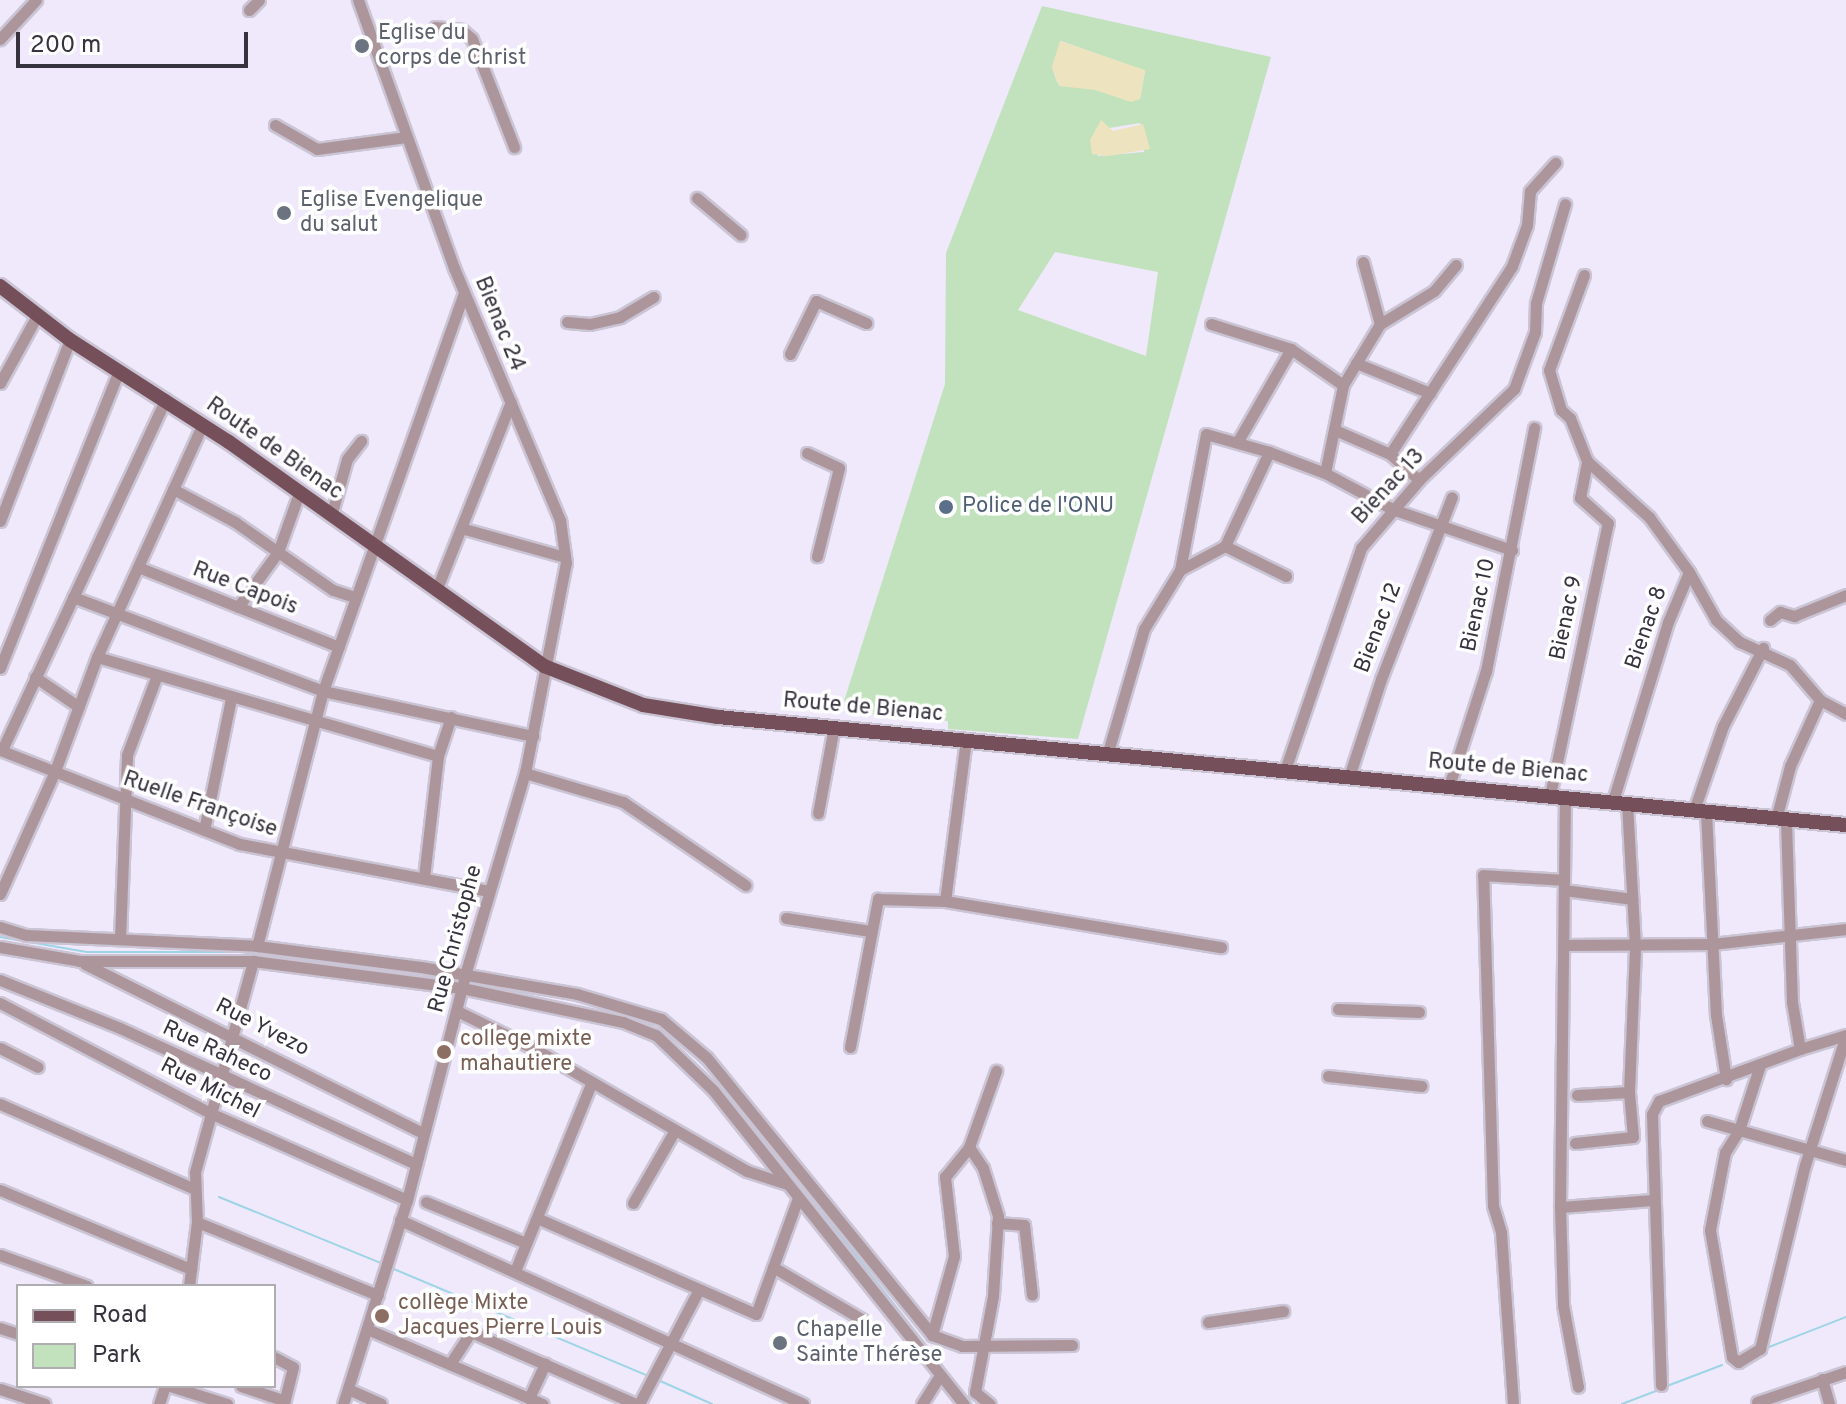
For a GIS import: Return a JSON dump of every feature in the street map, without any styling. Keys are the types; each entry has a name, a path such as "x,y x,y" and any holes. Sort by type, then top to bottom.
{"main road":[{"name":"Route de Bienac","path":"0,286 70,340 166,399 298,496 544,666 643,705 834,727 1846,825"}],"street":[{"path":"0,39 36,0"},
{"path":"249,10 259,0"},
{"name":"Bienac 24","path":"358,0 464,293 560,520 565,583 544,666"},
{"path":"435,27 462,30 472,39 514,147"},
{"path":"275,125 317,149 406,137"},
{"path":"1390,454 1519,254 1530,191 1555,163"},
{"path":"697,198 741,235"},
{"name":"Bienac 13","path":"1285,770 1361,548 1419,480 1500,408 1514,389 1535,332 1536,303 1565,204"},
{"path":"1363,262 1380,324"},
{"path":"1325,473 1343,385 1380,324 1434,291 1456,265"},
{"name":"Bienac 8","path":"1584,275 1549,370 1587,461 1649,517 1689,572 1668,622 1620,802"},
{"path":"257,946 323,691 464,293"},
{"path":"567,322 590,324 620,317 653,297"},
{"path":"790,354 816,301 866,323"},
{"path":"0,383 38,314"},
{"path":"1211,324 1291,349 1343,385"},
{"path":"0,521 70,340"},
{"path":"1238,441 1291,349"},
{"path":"1356,363 1430,393"},
{"path":"0,668 119,371"},
{"path":"1,750 166,399"},
{"path":"436,591 511,402"},
{"path":"0,894 55,771 97,657 202,425"},
{"name":"Bienac 10","path":"1449,786 1486,671 1534,428"},
{"path":"1335,430 1390,454 1419,480"},
{"path":"1108,752 1144,629 1180,570 1206,434 1238,441 1325,473 1392,509 1512,550"},
{"path":"331,516 347,459 361,441"},
{"path":"1180,570 1225,546 1269,452"},
{"path":"807,453 839,468 817,556"},
{"name":"Bienac 9","path":"1558,796 1608,523 1580,498 1587,461"},
{"path":"173,489 278,552 333,590 354,597"},
{"path":"238,607 278,552 298,496"},
{"name":"Bienac 12","path":"1349,777 1452,497"},
{"path":"461,528 565,557"},
{"path":"1225,546 1286,576"},
{"name":"Rue Capois","path":"138,567 339,647"},
{"path":"1689,572 1716,620 1740,642 1763,648 1790,665 1820,700 1846,714"},
{"path":"1770,620 1780,612 1794,616 1846,595"},
{"path":"73,597 115,617 323,691 533,736"},
{"path":"1726,1079 1700,811 1723,726 1763,648"},
{"path":"97,657 438,756"},
{"name":"Rue Christophe","path":"343,1404 407,1200 465,975 525,773 544,666"},
{"path":"120,939 127,755 157,675"},
{"path":"35,677 79,707"},
{"path":"204,830 231,698"},
{"path":"1800,1049 1792,1002 1781,819 1790,766 1820,700"},
{"path":"424,877 438,756 451,717"},
{"path":"818,813 834,727"},
{"path":"945,901 966,740"},
{"name":"Ruelle Françoise","path":"1,750 124,802 281,854 489,891"},
{"path":"525,773 623,802 701,860 745,885"},
{"path":"1558,796 1564,885 1560,1207 1563,1305 1578,1387"},
{"path":"1575,1143 1633,1137 1629,1092 1635,946 1620,802"},
{"path":"1513,1404 1501,1232 1493,1205 1483,875 1564,885 1632,899"},
{"path":"850,1047 870,931 883,895 945,901 1221,947"},
{"path":"786,918 870,931"},
{"path":"0,927 27,935 257,946 465,975 617,1004 661,1019 686,1036 932,1335 953,1345 1072,1345"},
{"path":"1564,945 1712,944 1846,929"},
{"path":"0,947 80,961 253,961 462,988 623,1022 656,1035 690,1063 964,1404"},
{"name":"Rue Yvezo","path":"80,961 233,1035 424,1134"},
{"path":"189,1284 197,1222 195,1189 210,1113 253,961"},
{"name":"Rue Raheco","path":"0,980 416,1164"},
{"name":"Rue Michel","path":"0,1003 210,1113 407,1200"},
{"path":"1338,1009 1419,1012"},
{"path":"457,1011 747,1171 787,1184"},
{"path":"1661,1385 1654,1106 1800,1049 1846,1035"},
{"path":"1760,1065 1739,1130 1725,1152 1710,1230 1732,1357 1738,1362 1760,1349 1846,1035"},
{"path":"0,1048 38,1067"},
{"path":"932,1335 954,1256 945,1177 969,1147 996,1071"},
{"path":"1328,1076 1421,1086"},
{"path":"515,1271 591,1084"},
{"path":"1577,1095 1629,1092"},
{"path":"0,1104 195,1189"},
{"path":"1707,1121 1846,1160"},
{"path":"633,1203 675,1130"},
{"path":"969,1147 983,1168 997,1223 985,1346 975,1392 990,1404"},
{"path":"0,1190 191,1269"},
{"path":"537,1218 756,1314 798,1198"},
{"path":"1560,1207 1654,1200"},
{"path":"426,1202 526,1243"},
{"path":"400,1220 803,1404"},
{"path":"197,1222 378,1295"},
{"path":"997,1223 1024,1225 1032,1295"},
{"path":"0,1255 81,1284"},
{"path":"773,1267 863,1320"},
{"path":"450,1364 471,1332 637,1404 698,1291"},
{"path":"1208,1322 1283,1311"},
{"path":"367,1329 543,1404"},
{"path":"246,1388 284,1403 293,1367 276,1358"},
{"path":"529,1398 545,1364"},
{"path":"1757,1402 1846,1372"},
{"path":"922,1404 940,1375"},
{"path":"1822,1379 1829,1404"},
{"path":"174,1388 227,1404"},
{"path":"0,1389 45,1404"},
{"path":"348,1389 381,1404"}],"green space":[{"path":"1042,6 1271,57 1078,739 948,729 948,721 870,714 844,701 945,384 946,253","holes":["1061,41 1145,71 1140,99 1057,82 1052,67","1140,123 1144,152 1098,156 1092,137 1097,130","1055,252 1158,272 1146,356 1018,310"]}],"sand":[{"path":"1060,41 1145,70 1140,99 1131,102 1095,90 1059,86 1052,67"},
{"path":"1101,120 1113,131 1143,124 1150,149 1108,156 1092,154 1090,140"}],"waterway":[{"path":"0,937 87,952 242,952 404,975"},
{"path":"478,986 578,1000"},
{"path":"638,1018 681,1043 717,1079"},
{"path":"749,1118 972,1404"},
{"path":"219,1197 383,1264"},
{"path":"389,1267 648,1376"},
{"path":"1769,1347 1846,1317"},
{"path":"1667,1386 1722,1365"},
{"path":"658,1380 712,1404"},
{"path":"1622,1404 1661,1389"}],"place":[{"name":"Eglise du corps de Christ","path":"362,46"},
{"name":"Eglise Evengelique du salut","path":"284,213"},
{"name":"Police de l'ONU","path":"946,507"},
{"name":"college mixte mahautiere","path":"444,1052"},
{"name":"collège Mixte Jacques Pierre Louis","path":"382,1316"},
{"name":"Chapelle Sainte Thérèse","path":"780,1343"}]}
